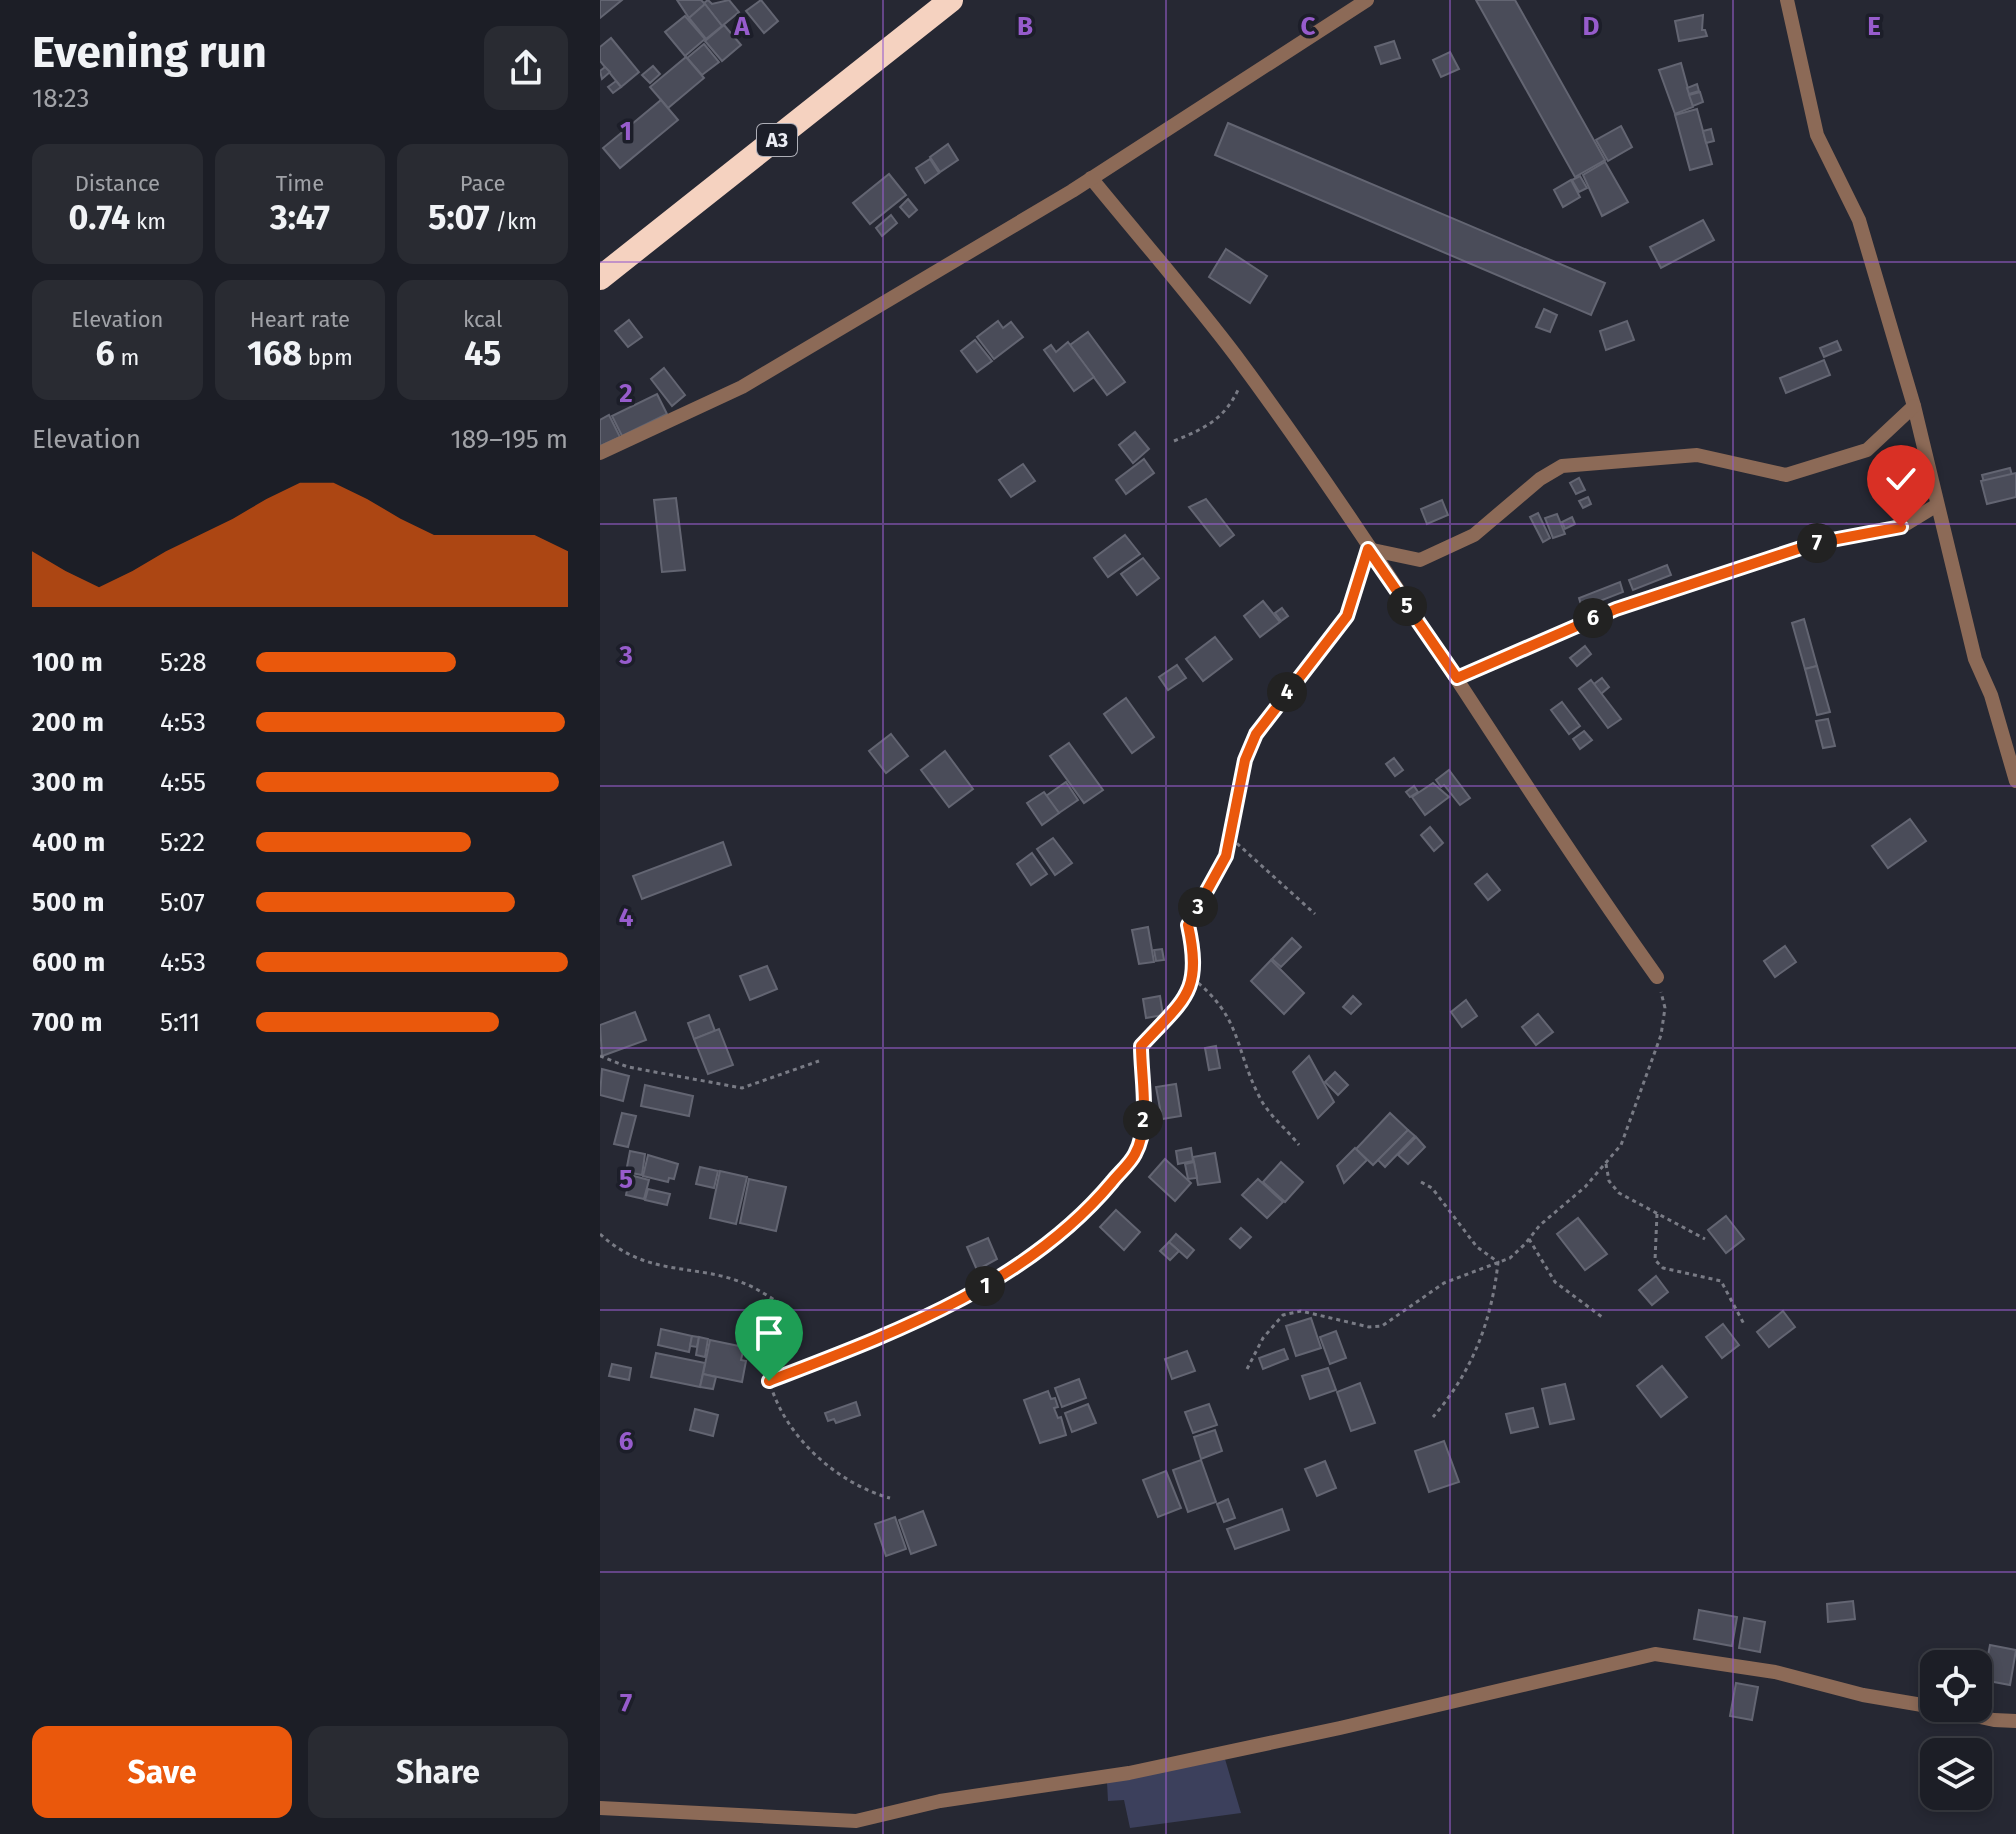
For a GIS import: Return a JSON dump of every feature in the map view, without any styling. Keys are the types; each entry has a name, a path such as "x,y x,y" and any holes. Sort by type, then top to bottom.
{"highway":[{"name":"A3","path":"600,278 951,0"}],"street":[{"path":"600,453 742,387 1091,178 1367,0"},
{"path":"1787,0 1817,135 1859,220 1914,406 1975,659 1991,695 2016,781"},
{"path":"1091,178 1244,368 1657,977"},
{"path":"1368,549 1420,560 1474,535 1540,479 1562,466 1697,455 1786,475 1867,450 1914,406"},
{"path":"1457,678 1616,609 1816,543 1901,527 1937,505"},
{"path":"600,1808 856,1821 940,1801 1129,1773 1340,1728 1655,1654 1775,1672 1863,1695 1920,1705"},
{"path":"1992,1717 2016,1721"}],"path":[{"path":"1174,441 1215,424 1228,409 1244,368"},
{"path":"769,1381 905,1328 937,1308 963,1299 1089,1210 1136,1153 1143,1120 1141,1046 1190,993 1194,954 1188,925 1226,856 1245,760 1256,734 1347,616 1368,549"},
{"path":"1231,838 1315,914"},
{"path":"1247,1369 1263,1338 1283,1315 1301,1311 1369,1327 1382,1326 1444,1283 1510,1258 1606,1164 1621,1145 1661,1035 1665,1008 1657,977"},
{"path":"1192,978 1215,996 1236,1030 1262,1103 1299,1145"},
{"path":"600,1056 628,1067 742,1088 819,1061"},
{"path":"1606,1164 1609,1181 1619,1193 1705,1239"},
{"path":"1421,1182 1432,1188 1477,1247 1498,1262"},
{"path":"1657,1214 1655,1260 1663,1268 1721,1281 1745,1326"},
{"path":"600,1234 629,1255 656,1265 747,1284 782,1304 769,1381 785,1413 813,1454 865,1491 890,1498"},
{"path":"1529,1239 1555,1282 1602,1317"},
{"path":"1433,1417 1458,1389 1470,1367 1488,1321 1498,1262"}],"shaded area":[{"path":"1225,1759 1241,1813 1130,1828 1124,1800 1108,1801 1107,1782"}],"building":[{"path":"600,0 622,0 600,18"},
{"path":"677,0 701,0 705,4 689,18"},
{"path":"708,0 712,4 729,0 739,12 722,26 704,3"},
{"path":"761,0 778,21 764,33 746,11"},
{"path":"1476,0 1515,0 1605,160 1575,177"},
{"path":"705,4 722,26 706,39 689,18"},
{"path":"1703,15 1702,30 1707,36 1679,41 1675,21"},
{"path":"685,16 705,39 685,56 665,32"},
{"path":"724,25 741,45 722,61 705,41"},
{"path":"611,38 639,72 621,87 600,61 600,47"},
{"path":"1394,41 1400,58 1381,64 1375,47"},
{"path":"704,44 719,62 702,75 687,58"},
{"path":"1450,52 1459,69 1441,77 1433,60"},
{"path":"686,57 704,78 668,108 650,87"},
{"path":"1681,63 1693,107 1675,114 1659,70"},
{"path":"653,66 660,74 650,83 642,75"},
{"path":"605,67 610,72 602,79 600,71"},
{"path":"616,81 621,87 613,93 608,87"},
{"path":"1697,84 1699,91 1689,94 1687,88"},
{"path":"1700,92 1703,102 1693,106 1689,95"},
{"path":"661,100 678,120 620,168 603,148"},
{"path":"1697,109 1712,164 1690,170 1675,115"},
{"path":"1228,123 1605,283 1591,315 1215,155"},
{"path":"1621,126 1632,147 1608,161 1596,140"},
{"path":"1711,129 1714,141 1706,143 1703,131"},
{"path":"948,144 958,160 940,172 930,157"},
{"path":"930,159 939,173 925,183 916,168"},
{"path":"1605,162 1628,202 1602,216 1583,175"},
{"path":"889,174 906,195 870,224 853,203"},
{"path":"1580,176 1587,188 1579,192 1572,180"},
{"path":"1571,180 1580,197 1563,207 1554,190"},
{"path":"908,199 917,210 909,217 900,207"},
{"path":"891,215 897,223 882,236 876,228"},
{"path":"1703,220 1714,240 1661,268 1650,247"},
{"path":"1226,249 1267,276 1250,303 1209,277"},
{"path":"1544,309 1557,315 1550,332 1536,327"},
{"path":"629,320 642,337 628,347 615,331"},
{"path":"998,321 1003,328 1011,322 1023,337 994,359 977,337"},
{"path":"1627,321 1634,340 1606,350 1600,331"},
{"path":"1088,332 1125,382 1107,395 1070,345"},
{"path":"975,340 992,361 977,372 961,351"},
{"path":"1837,341 1841,350 1824,357 1820,348"},
{"path":"1068,342 1094,377 1074,391 1044,350 1051,345 1056,352"},
{"path":"1824,360 1830,375 1786,393 1780,378"},
{"path":"664,368 685,395 672,406 651,379"},
{"path":"657,394 667,414 622,436 612,416"},
{"path":"609,415 620,437 600,446 600,420"},
{"path":"1135,432 1149,449 1133,463 1119,445"},
{"path":"1144,459 1154,473 1126,494 1116,480"},
{"path":"1023,464 1035,481 1011,497 999,480"},
{"path":"2010,468 2015,486 1987,494 1982,475"},
{"path":"2016,473 2016,497 1987,504 1981,481"},
{"path":"1579,478 1585,490 1576,494 1570,483"},
{"path":"1588,497 1591,504 1583,508 1579,501"},
{"path":"676,498 685,570 662,572 654,500"},
{"path":"1206,499 1234,535 1220,546 1189,507"},
{"path":"1442,500 1448,515 1427,524 1421,509"},
{"path":"1538,513 1550,538 1543,542 1530,517"},
{"path":"1557,514 1565,534 1553,538 1545,518"},
{"path":"1572,517 1575,524 1565,529 1562,522"},
{"path":"1125,535 1140,554 1108,577 1094,558"},
{"path":"1143,558 1159,578 1137,595 1121,574"},
{"path":"1667,565 1671,575 1633,590 1629,580"},
{"path":"1620,582 1623,592 1582,608 1579,598"},
{"path":"1263,601 1280,622 1260,637 1244,616"},
{"path":"1282,608 1288,616 1281,621 1275,613"},
{"path":"1804,619 1817,666 1805,669 1792,623"},
{"path":"1215,637 1232,659 1203,681 1186,659"},
{"path":"1585,646 1591,654 1577,666 1570,658"},
{"path":"1177,665 1186,678 1168,690 1159,677"},
{"path":"1817,666 1830,712 1817,715 1805,669"},
{"path":"1602,678 1609,687 1601,694 1594,684"},
{"path":"1591,680 1621,719 1608,728 1579,689"},
{"path":"1126,698 1154,737 1132,753 1104,714"},
{"path":"1562,702 1580,726 1569,734 1551,710"},
{"path":"1828,719 1835,746 1823,748 1816,721"},
{"path":"1584,731 1592,740 1580,749 1573,739"},
{"path":"891,734 908,756 886,773 869,751"},
{"path":"1069,743 1103,790 1084,803 1050,756"},
{"path":"945,751 973,789 949,807 921,770"},
{"path":"1394,758 1403,770 1395,776 1386,764"},
{"path":"1449,770 1470,798 1460,805 1436,780"},
{"path":"1066,782 1078,800 1059,813 1046,796"},
{"path":"1433,783 1449,797 1425,815 1412,797"},
{"path":"1414,786 1418,792 1410,797 1406,792"},
{"path":"1044,792 1059,813 1042,825 1027,803"},
{"path":"1910,819 1926,841 1888,868 1872,846"},
{"path":"1430,827 1443,843 1434,851 1421,835"},
{"path":"1053,838 1072,863 1055,875 1037,849"},
{"path":"723,842 731,865 642,899 633,876"},
{"path":"1032,853 1047,874 1031,885 1017,864"},
{"path":"1487,874 1500,890 1488,900 1475,884"},
{"path":"1148,927 1154,962 1139,964 1132,930"},
{"path":"1292,938 1301,947 1281,967 1272,959"},
{"path":"1785,946 1796,962 1775,977 1764,961"},
{"path":"1162,949 1164,960 1156,961 1154,950"},
{"path":"1271,960 1304,993 1284,1014 1251,981"},
{"path":"767,966 777,989 750,1000 740,976"},
{"path":"1160,996 1163,1015 1146,1018 1143,999"},
{"path":"1353,996 1361,1004 1351,1014 1343,1007"},
{"path":"1466,1000 1477,1016 1462,1027 1451,1012"},
{"path":"635,1012 646,1040 602,1056 600,1025"},
{"path":"1538,1014 1553,1032 1536,1045 1522,1027"},
{"path":"709,1015 715,1031 694,1039 688,1023"},
{"path":"719,1029 733,1065 708,1074 694,1039"},
{"path":"1216,1046 1220,1068 1209,1070 1205,1048"},
{"path":"1309,1056 1334,1102 1318,1118 1293,1072"},
{"path":"602,1069 629,1076 623,1101 600,1095"},
{"path":"1335,1072 1348,1085 1338,1095 1325,1082"},
{"path":"1176,1084 1181,1116 1162,1119 1156,1087"},
{"path":"645,1085 693,1096 689,1116 641,1106"},
{"path":"622,1113 636,1116 628,1147 614,1144"},
{"path":"1390,1113 1408,1130 1373,1165 1356,1149"},
{"path":"1408,1130 1415,1136 1385,1167 1378,1160"},
{"path":"1416,1137 1425,1147 1408,1164 1398,1155"},
{"path":"1191,1148 1193,1161 1178,1164 1176,1151"},
{"path":"1355,1148 1367,1160 1344,1183 1337,1166"},
{"path":"630,1151 645,1154 642,1175 626,1172"},
{"path":"1215,1153 1220,1182 1198,1185 1193,1157"},
{"path":"648,1155 678,1164 674,1179 669,1178 668,1182 643,1176"},
{"path":"1165,1159 1191,1183 1175,1201 1149,1177"},
{"path":"1194,1162 1197,1178 1188,1179 1185,1164"},
{"path":"1281,1162 1303,1182 1285,1202 1263,1182"},
{"path":"700,1167 718,1171 714,1188 696,1184"},
{"path":"720,1171 747,1177 736,1224 710,1218"},
{"path":"630,1175 649,1180 644,1199 626,1195"},
{"path":"749,1179 786,1187 776,1231 740,1223"},
{"path":"1258,1179 1283,1202 1267,1218 1242,1195"},
{"path":"648,1189 670,1194 667,1205 645,1200"},
{"path":"1116,1210 1140,1232 1124,1250 1100,1227"},
{"path":"1726,1216 1744,1239 1726,1253 1708,1230"},
{"path":"1578,1218 1607,1254 1585,1270 1557,1234"},
{"path":"1241,1228 1251,1237 1240,1248 1230,1239"},
{"path":"1176,1234 1194,1250 1187,1258 1169,1242"},
{"path":"988,1238 997,1259 977,1270 967,1247"},
{"path":"1169,1242 1179,1251 1170,1260 1160,1251"},
{"path":"1656,1276 1668,1292 1652,1305 1639,1290"},
{"path":"1783,1311 1795,1327 1769,1347 1757,1332"},
{"path":"1311,1318 1321,1348 1296,1356 1286,1326"},
{"path":"1723,1324 1739,1345 1722,1358 1706,1337"},
{"path":"661,1329 692,1336 689,1352 658,1345"},
{"path":"1336,1331 1346,1358 1330,1364 1320,1337"},
{"path":"692,1336 699,1337 697,1347 690,1346"},
{"path":"699,1337 708,1339 705,1357 696,1355"},
{"path":"710,1340 744,1347 741,1360 746,1361 742,1382 703,1374"},
{"path":"1284,1349 1288,1359 1263,1369 1259,1358"},
{"path":"1187,1351 1195,1371 1172,1379 1165,1359"},
{"path":"656,1353 705,1363 700,1387 651,1377"},
{"path":"612,1364 631,1368 629,1380 609,1376"},
{"path":"1662,1366 1687,1397 1661,1417 1637,1386"},
{"path":"1328,1368 1336,1390 1310,1399 1302,1376"},
{"path":"703,1374 716,1377 713,1389 700,1387"},
{"path":"1079,1379 1086,1398 1062,1407 1055,1388"},
{"path":"1360,1383 1375,1423 1351,1431 1337,1392"},
{"path":"1565,1384 1574,1419 1550,1424 1542,1389"},
{"path":"1048,1391 1051,1399 1055,1398 1058,1407 1054,1408 1058,1418 1061,1417 1066,1435 1040,1443 1024,1400"},
{"path":"856,1402 860,1415 836,1423 834,1419 828,1421 825,1413"},
{"path":"1088,1404 1096,1423 1072,1432 1065,1413"},
{"path":"1209,1404 1217,1425 1193,1433 1185,1412"},
{"path":"1533,1408 1538,1427 1511,1433 1506,1414"},
{"path":"695,1409 718,1415 713,1436 690,1430"},
{"path":"1215,1430 1222,1451 1201,1459 1194,1437"},
{"path":"1444,1441 1459,1482 1429,1492 1415,1451"},
{"path":"1201,1460 1216,1502 1188,1512 1173,1470"},
{"path":"1325,1461 1336,1488 1317,1496 1305,1469"},
{"path":"1166,1471 1181,1508 1158,1517 1143,1480"},
{"path":"1228,1499 1235,1518 1224,1522 1217,1504"},
{"path":"1282,1509 1289,1530 1235,1549 1227,1529"},
{"path":"923,1511 936,1545 911,1554 899,1520"},
{"path":"895,1517 906,1549 886,1556 875,1524"},
{"path":"1853,1601 1855,1619 1828,1622 1827,1604"},
{"path":"1699,1610 1737,1617 1732,1646 1694,1639"},
{"path":"1744,1618 1765,1622 1760,1652 1739,1648"},
{"path":"1990,1645 2016,1650 2010,1685 1992,1682 1992,1650 1989,1650"},
{"path":"1736,1683 1758,1687 1752,1720 1730,1716"}],"route":[{"path":"769,1381 905,1328 937,1308 963,1299 990,1283 1089,1210 1136,1153 1143,1120 1141,1046 1190,993 1194,954 1188,925 1226,856 1245,760 1256,734 1312,657 1347,616 1368,549 1457,678 1616,609 1816,543 1901,527"}]}
